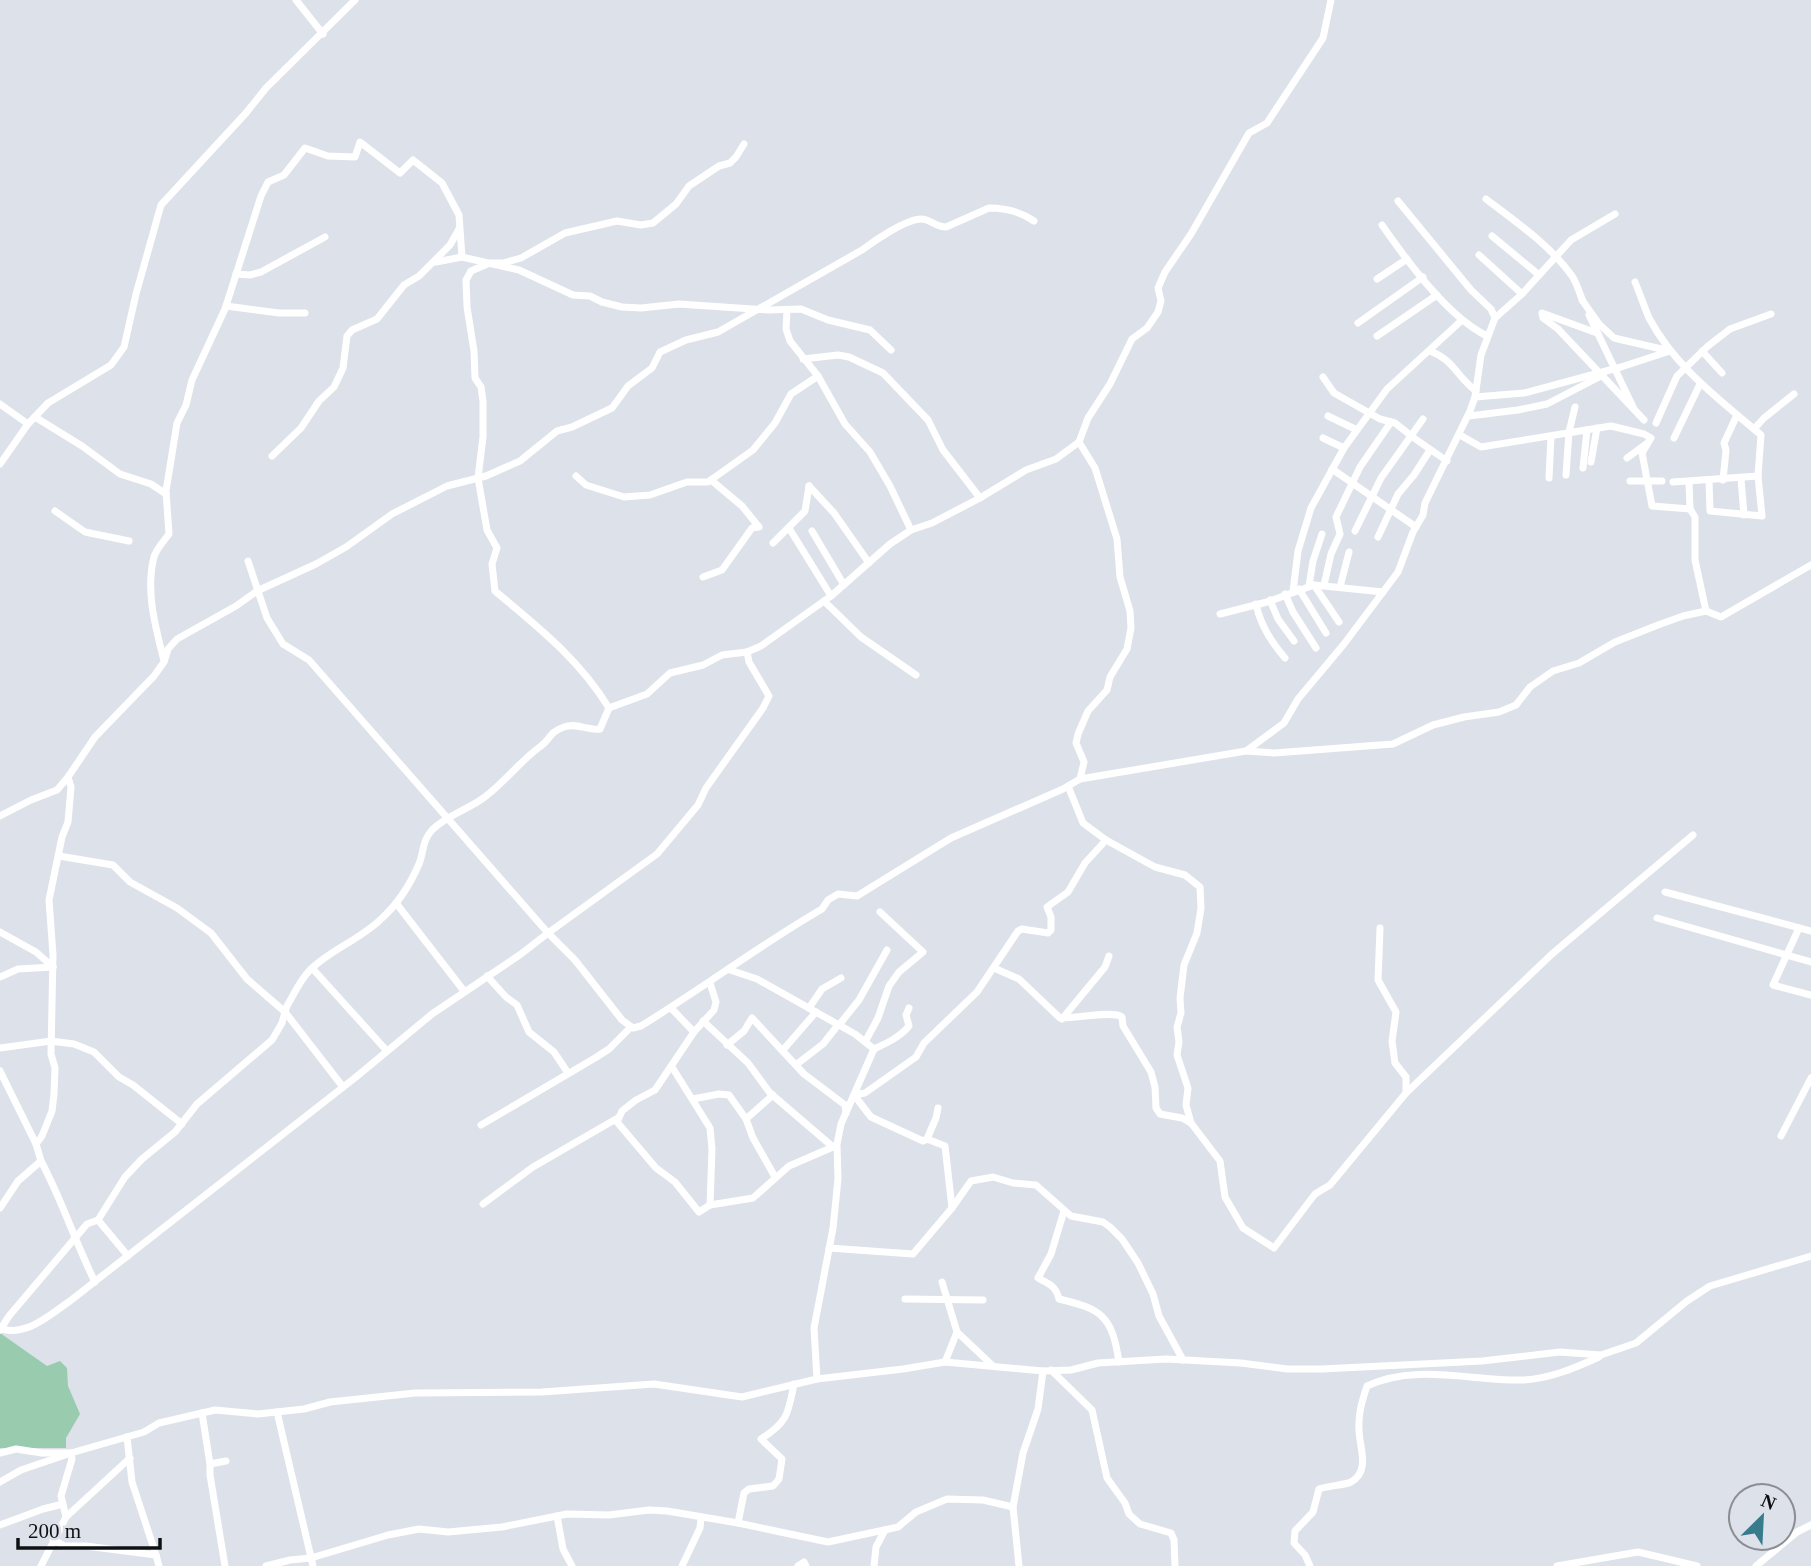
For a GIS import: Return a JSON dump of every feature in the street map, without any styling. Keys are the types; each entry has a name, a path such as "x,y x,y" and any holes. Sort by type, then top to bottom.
{"street":[{"path":"296,0 323,34"},
{"path":"0,464 28,424 48,403 111,365 124,347 161,205 266,88 355,0"},
{"path":"0,1329 87,1224 98,1220 125,1177 182,1124 197,1104 272,1040 303,978 312,968 361,936 396,903 421,860 422,845 433,830 485,797 556,730 569,725 591,730 600,729 609,708 647,694 670,673 703,665 722,655 747,652 761,646 828,598 911,530 932,523 980,498 1026,470 1056,459 1079,442 1088,418 1110,384 1132,339 1147,328 1158,312 1161,301 1158,288 1165,272 1206,210 1250,133 1267,123 1323,38 1331,0"},
{"path":"164,662 151,597 154,555 169,534 166,494 177,423 186,405 192,380 226,306 261,196 268,182 284,175 305,149 328,156 355,157 360,142 400,173 413,160 442,183 459,215 462,257"},
{"path":"609,708 596,687 561,647 495,591 492,564 497,548 487,530 478,478 483,437 482,401 481,387 475,377 466,280 471,271 490,263 521,258 565,233 617,221 641,225 653,223 676,204 689,186 719,166 730,163 744,144"},
{"path":"1486,199 1536,238 1573,278 1634,409"},
{"path":"1398,201 1471,290 1491,309 1495,318"},
{"path":"0,816 57,790 95,737 154,676 164,662 168,649 177,639 236,606 257,590 316,564 346,547 392,514 447,486 478,478 520,461 557,431 612,408 628,386 652,368 660,352 686,340 718,332 878,238 916,219 928,220 940,228 946,228 989,208 996,208 1025,214 1034,221"},
{"path":"1246,751 1284,723 1298,699 1344,644 1398,572 1423,515 1425,503 1469,416 1476,394 1481,355 1495,318 1522,294 1571,240 1615,214"},
{"path":"1382,225 1461,321 1487,336"},
{"path":"432,264 455,239 460,229"},
{"path":"1492,236 1539,275"},
{"path":"236,274 250,275 261,272 325,237"},
{"path":"1479,255 1522,294"},
{"path":"272,456 301,428 318,401 334,387 343,368 347,335 377,319 404,285 440,260 462,257 519,270 573,295 590,296 622,307 679,304 755,310 801,309 844,325 870,330 891,349"},
{"path":"1377,279 1407,258"},
{"path":"1357,323 1423,277"},
{"path":"1635,282 1648,316 1670,351 1700,384 1761,435 1758,476 1762,516 1710,511 1709,481"},
{"path":"1377,336 1437,295"},
{"path":"1582,300 1599,324 1614,338"},
{"path":"226,306 279,313 306,313"},
{"path":"787,310 786,329 790,341 818,376 845,424 870,452 911,530"},
{"path":"1644,420 1558,329 1543,318 1542,313 1597,333 1670,351"},
{"path":"1656,422 1671,387 1685,367 1702,351 1730,329 1771,314"},
{"path":"1316,648 1293,612 1292,592 1295,567 1311,508 1344,448 1387,389 1461,321"},
{"path":"1430,351 1446,357 1476,394 1524,393 1600,374 1670,351"},
{"path":"1702,351 1723,373"},
{"path":"803,359 838,355 849,357 883,373 928,420 943,450 980,498"},
{"path":"1469,416 1547,404 1600,374"},
{"path":"576,476 586,485 624,497 650,495 687,482 708,482 752,450 775,423 791,394 818,376"},
{"path":"1323,377 1334,393 1380,419 1391,422 1447,461"},
{"path":"1674,438 1700,384"},
{"path":"1754,429 1794,394"},
{"path":"0,404 28,424"},
{"path":"1566,475 1569,432 1575,407"},
{"path":"1723,480 1726,450 1724,443 1737,415"},
{"path":"1328,416 1357,430"},
{"path":"35,417 120,474 151,484 166,494"},
{"path":"1355,531 1381,478 1423,419"},
{"path":"1324,585 1331,554 1340,534 1336,517 1351,484 1391,422"},
{"path":"1460,435 1481,447 1611,426 1630,430 1651,438 1642,453 1652,506 1690,509"},
{"path":"1591,461 1597,428"},
{"path":"1583,468 1587,429"},
{"path":"1549,478 1551,436"},
{"path":"1323,438 1344,448"},
{"path":"1079,442 1095,468 1117,539 1120,577 1130,611 1131,628 1127,649 1110,677 1107,690 1087,711 1081,724 1076,743 1084,762 1080,779"},
{"path":"1627,458 1649,442"},
{"path":"1378,537 1398,494 1430,450"},
{"path":"1332,469 1416,527"},
{"path":"1674,482 1758,476"},
{"path":"1741,479 1744,515"},
{"path":"703,577 722,570 752,528 759,527 742,506 712,480"},
{"path":"1630,481 1662,481"},
{"path":"1689,482 1690,509 1695,517 1695,560 1706,611"},
{"path":"773,543 805,512 810,486 834,513 869,564"},
{"path":"55,511 85,532 129,541"},
{"path":"789,528 828,598 861,637 916,674"},
{"path":"812,531 844,585"},
{"path":"1321,534 1313,561 1311,585 1339,622"},
{"path":"1340,587 1349,552"},
{"path":"248,561 267,618 283,644 309,660 548,933 575,960 616,1014 631,1027"},
{"path":"481,1125 609,1049 631,1027 641,1026 710,983 763,944 822,909 828,900 838,894 858,896 951,838 1080,779 1246,751 1274,753 1392,744 1433,725 1499,712 1516,705 1530,687 1553,671 1578,663 1615,642 1658,625 1706,611 1721,617 1811,563"},
{"path":"1220,614 1311,585 1383,592"},
{"path":"1292,592 1326,633"},
{"path":"1270,600 1278,619 1294,641"},
{"path":"1256,604 1265,627 1285,658"},
{"path":"0,1329 22,1330 37,1325 464,991 521,954 657,854 698,805 706,788 763,708 769,695 749,662 747,652"},
{"path":"36,1144 52,1111 54,1094 55,1068 51,1054 53,967 49,900 68,822 71,787 68,777"},
{"path":"1068,786 1083,823 1106,840 1155,867 1185,875 1200,887 1201,908 1197,933 1184,965 1181,1013 1177,1027 1177,1055 1186,1080 1186,1105 1191,1123 1220,1161 1225,1197 1243,1228 1274,1248 1315,1194 1330,1185 1406,1093 1552,954 1693,835"},
{"path":"855,1095 865,1093 910,1062 924,1043 977,992 1018,931 1022,929 1048,933 1051,930 1049,904 1068,892 1085,863 1106,840"},
{"path":"59,856 113,865 130,882 177,908 211,933 247,979 285,1012 343,1087"},
{"path":"1665,892 1811,931"},
{"path":"396,903 464,991"},
{"path":"865,1042 878,1018 889,986 898,972 923,952 880,912"},
{"path":"1657,918 1811,962"},
{"path":"1380,928 1378,980 1396,1012 1392,1041 1395,1063 1406,1077 1406,1093"},
{"path":"1799,928 1773,985 1811,995"},
{"path":"0,932 26,945 53,967"},
{"path":"797,1064 823,1044 859,1000 887,950"},
{"path":"1062,1019 1105,967 1109,956"},
{"path":"0,977 18,969 53,967"},
{"path":"312,968 387,1051"},
{"path":"994,968 1019,979 1062,1019 1118,1014 1122,1017 1123,1026 1151,1072 1156,1108 1160,1114 1182,1118 1191,1123"},
{"path":"730,970 757,979 839,1025 874,1049"},
{"path":"487,976 517,1005 529,1032 554,1052 568,1073"},
{"path":"783,1050 813,1010 822,989 841,978"},
{"path":"484,1203 533,1167 616,1119 636,1100 655,1090 694,1032 716,1007 710,983"},
{"path":"671,1008 694,1032"},
{"path":"817,1379 814,1328 833,1228 838,1180 835,1145 874,1049 905,1031 909,1026 906,1015 909,1008"},
{"path":"727,1045 744,1031 752,1018 804,1074 845,1105 846,1113"},
{"path":"704,1021 748,1063 773,1095 835,1145"},
{"path":"0,1048 51,1041 74,1044 94,1052 118,1077 133,1085 182,1124"},
{"path":"672,1067 710,1128 710,1205"},
{"path":"0,1072 36,1144 95,1282"},
{"path":"1781,1136 1811,1078"},
{"path":"694,1100 719,1094 729,1095 746,1119 752,1138 775,1177"},
{"path":"746,1119 773,1095"},
{"path":"855,1095 872,1117 922,1141 927,1139 945,1146 952,1208"},
{"path":"927,1139 938,1108"},
{"path":"616,1119 656,1168 675,1182 699,1212 710,1205 752,1198 789,1166 835,1145"},
{"path":"0,1208 18,1181 41,1161"},
{"path":"829,1248 913,1254 971,1181 993,1177 1013,1183 1036,1185 1071,1216 1103,1222 1122,1239 1138,1263 1153,1294 1159,1316 1183,1360"},
{"path":"1064,1211 1051,1255 1038,1278 1052,1286 1059,1299 1078,1302 1099,1312 1115,1337 1119,1362"},
{"path":"98,1220 128,1256"},
{"path":"1310,1566 1306,1555 1294,1543 1294,1536 1298,1527 1313,1512 1315,1494 1319,1489 1350,1482 1359,1474 1364,1450 1359,1433 1360,1407 1367,1386 1377,1381 1436,1374 1524,1380 1569,1371 1601,1355 1636,1343 1686,1301 1710,1286 1810,1255"},
{"path":"942,1282 957,1332 993,1366"},
{"path":"905,1299 983,1300"},
{"path":"945,1362 957,1332"},
{"path":"0,1482 21,1470 144,1432 159,1423 215,1410 258,1414 304,1409 330,1402 415,1393 542,1392 654,1384 742,1397 817,1379 945,1362 1071,1370 1098,1363 1183,1360 1287,1369 1322,1369 1482,1361 1560,1353 1601,1355"},
{"path":"1019,1566 1013,1507 1023,1453 1038,1409 1047,1370"},
{"path":"1047,1370 1092,1410 1107,1478 1125,1503 1129,1514 1140,1524 1171,1533 1174,1540 1175,1566"},
{"path":"738,1523 744,1493 749,1489 773,1486 779,1479 782,1460 761,1438 779,1428 789,1413 794,1384"},
{"path":"277,1412 312,1562"},
{"path":"202,1413 225,1566"},
{"path":"127,1437 132,1482 159,1566"},
{"path":"0,1453 16,1449 71,1453"},
{"path":"65,1517 61,1496 72,1459 71,1453"},
{"path":"41,1566 65,1517 130,1458"},
{"path":"210,1464 226,1461"},
{"path":"266,1566 290,1560 312,1562 388,1535 419,1529 448,1532 502,1527 557,1516 590,1513 609,1515 649,1510 667,1511 828,1542 898,1527 916,1512 947,1499 983,1500 1013,1507"},
{"path":"0,1525 63,1504"},
{"path":"557,1516 563,1549 572,1566"},
{"path":"682,1566 700,1528 701,1518"},
{"path":"1756,1566 1797,1532 1811,1525"},
{"path":"874,1566 876,1547 885,1530"},
{"path":"53,1539 64,1546 86,1546 156,1555"},
{"path":"1557,1566 1638,1552 1697,1566"},
{"path":"1305,1566 1306,1555"},
{"path":"798,1566 804,1562 806,1566"}],"green space":[{"path":"0,1333 47,1366 60,1361 67,1368 68,1386 80,1414 66,1438 66,1448 0,1448"}]}
